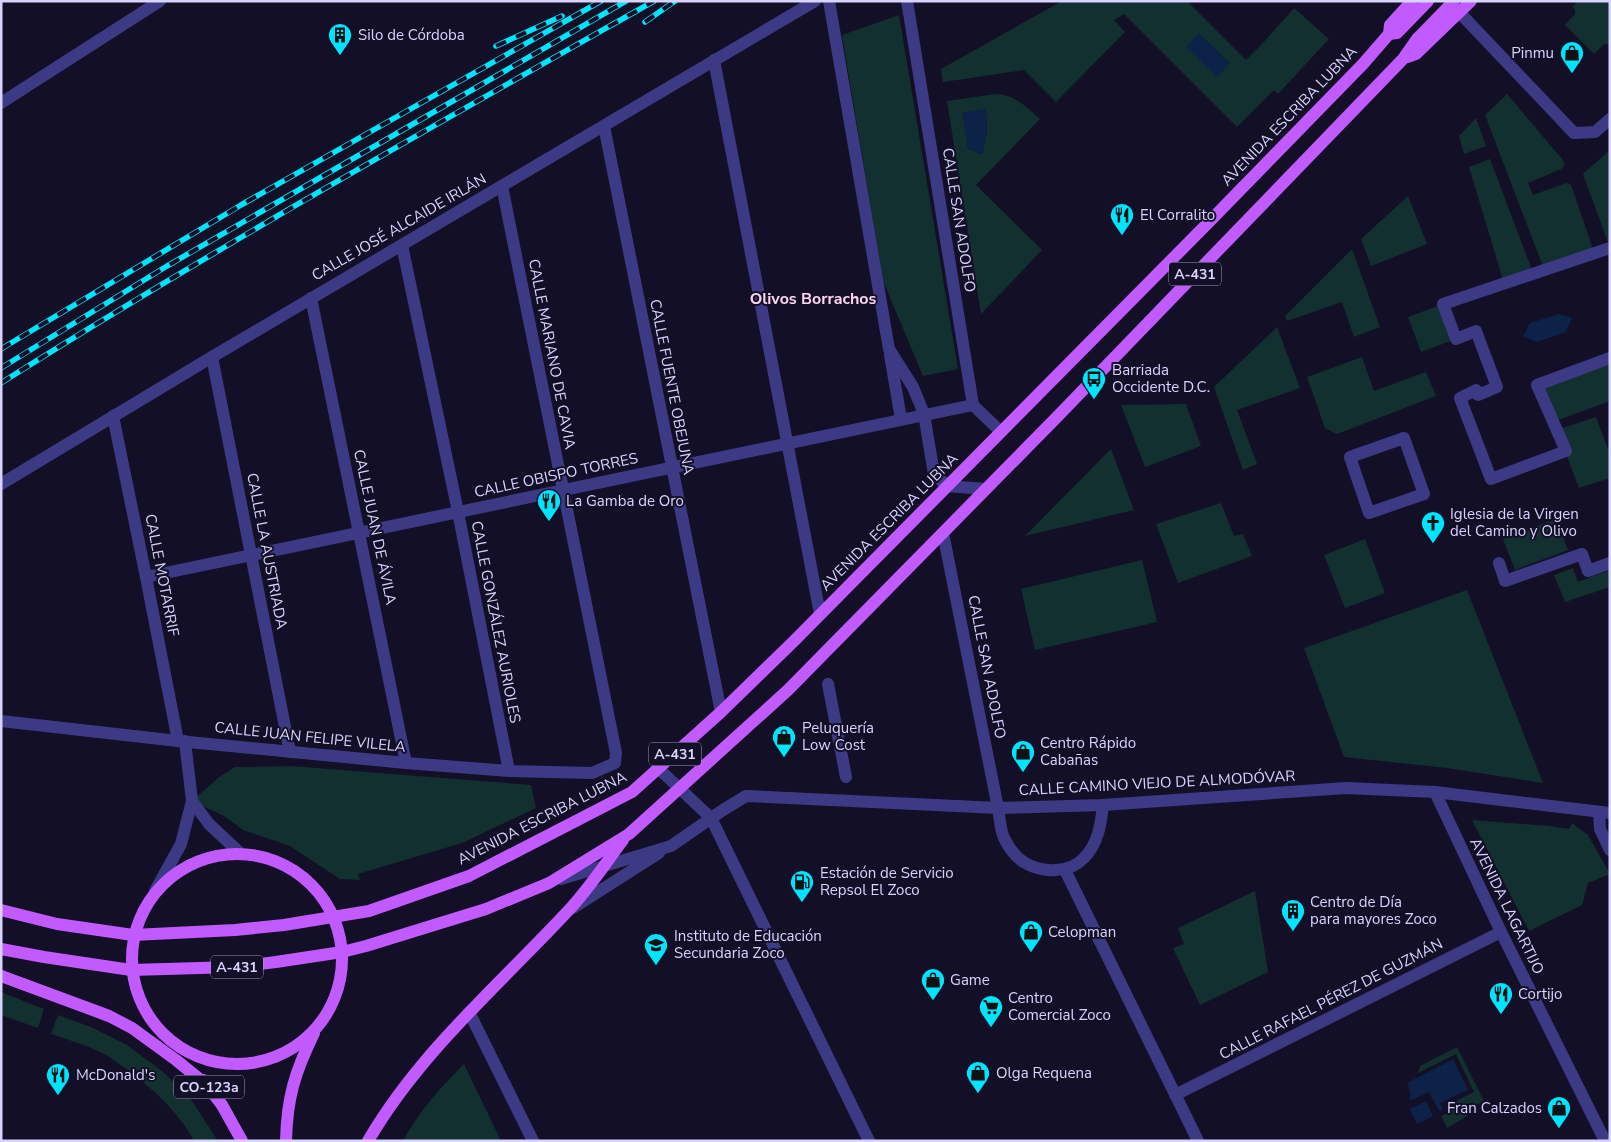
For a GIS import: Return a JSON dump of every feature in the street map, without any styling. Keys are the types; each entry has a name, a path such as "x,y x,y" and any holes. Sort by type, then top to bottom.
{"main road":[{"name":"AVENIDA ESCRIBA LUBNA","path":"1390,34 1390,25 1412,1"},
{"name":"AVENIDA ESCRIBA LUBNA","path":"334,917 370,911 469,876 632,792 721,712 820,614 1206,225 1390,34 1397,33 1428,1"},
{"path":"1456,7 1471,1"},
{"name":"A-431","path":"1,948 44,957 131,970 235,967 342,952 486,909 549,882 628,834 788,690 986,489 1403,59 1416,54 1456,7"},
{"path":"368,1141 382,1117 426,1058 568,911 628,834"},
{"path":"286,1141 288,1107 299,1063 337,992 341,973 342,952 334,917 322,897 305,878 287,866 268,858 240,853 208,857 179,870 155,891 141,914 133,935 131,970 137,995 150,1019 168,1038 198,1056 213,1061 233,1064 250,1063 284,1053 306,1038 317,1027"},
{"name":"A-431","path":"1,910 57,924 133,935 235,930 334,917"},
{"path":"1,976 108,1016 132,1028 208,1086"},
{"name":"CO-123a","path":"168,1038 222,1105 242,1141"}],"street":[{"path":"1,103 160,1"},
{"name":"CALLE JOSÉ ALCAIDE IRLÁN","path":"1,484 311,298 815,1"},
{"path":"829,1 901,419"},
{"name":"CALLE SAN ADOLFO","path":"907,1 973,405"},
{"path":"1456,7 1574,133 1595,132 1610,119"},
{"path":"714,60 820,614"},
{"name":"CALLE FUENTE OBEJUNA","path":"604,126 721,712"},
{"name":"CALLE MARIANO DE CAVIA","path":"502,186 616,753 615,763"},
{"name":"CALLE GONZÁLEZ AURIOLES","path":"402,245 458,512 509,771"},
{"path":"1610,248 1443,304 1456,339 1476,331 1497,387 1478,395 1476,390 1460,398 1491,479 1566,451 1537,385 1610,358"},
{"name":"CALLE JUAN DE ÁVILA","path":"311,298 406,763"},
{"path":"889,349 913,387 924,414 934,474 947,486 986,489"},
{"name":"CALLE LA AUSTRIADA","path":"212,357 290,752"},
{"path":"973,405 1001,432"},
{"name":"CALLE OBISPO TORRES","path":"146,577 973,405"},
{"name":"CALLE MOTARRIF","path":"113,416 192,801"},
{"path":"1404,438 1424,494 1369,513 1350,457 1404,438"},
{"name":"CALLE SAN ADOLFO","path":"943,533 998,808 1001,832 1011,851 1026,864 1046,870 1065,870"},
{"path":"1499,562 1505,581 1582,554 1588,571 1610,563"},
{"path":"828,684 846,777"},
{"name":"CALLE JUAN FELIPE VILELA","path":"1,721 290,752 509,771 592,773 615,763"},
{"path":"659,769 711,818 869,1141"},
{"name":"CALLE CAMINO VIEJO DE ALMODÓVAR","path":"711,818 746,796 998,808 1103,805 1346,788 1435,792 1604,813"},
{"name":"AVENIDA LAGARTIJO","path":"1435,792 1501,932 1605,1141"},
{"path":"192,801 209,824 240,853"},
{"path":"155,891 180,844 192,801"},
{"path":"1103,805 1101,826 1094,844 1083,860 1065,870 1198,1141"},
{"path":"1604,813 1600,829 1610,850"},
{"path":"568,911 671,846 711,818"},
{"path":"549,882 671,846"},
{"name":"CALLE RAFAEL PÉREZ DE GUZMÁN","path":"1175,1095 1501,932"},
{"path":"469,1012 533,1141"}],"green space":[{"path":"1062,1 1187,1 1246,60 1294,8 1329,39 1278,94 1274,90 1237,127 1124,14 1114,20 1125,32 1056,102 1024,70 943,82 941,69"},
{"path":"1578,1 1610,1 1610,45 1604,44 1594,54 1565,25 1575,14 1575,9 1572,7"},
{"path":"899,15 958,369 923,376 883,281 842,35"},
{"path":"995,94 1008,96 1020,102 1040,119 976,185 1042,250 981,314 947,101","holes":["986,109 987,132 982,154 968,149 963,113"]},
{"path":"1507,94 1565,165 1561,169 1528,183 1533,195 1563,184 1568,183 1571,185 1592,246 1591,250 1545,269 1485,115"},
{"path":"1476,118 1486,146 1464,154 1459,136"},
{"path":"1610,150 1610,248 1583,174"},
{"path":"1490,159 1532,270 1503,280 1469,167"},
{"path":"1408,196 1427,244 1371,266 1361,239"},
{"path":"1352,249 1380,327 1354,337 1342,302 1287,321 1285,316"},
{"path":"1443,304 1456,339 1421,352 1408,317"},
{"path":"1277,327 1300,388 1237,410 1257,464 1243,470 1214,387"},
{"path":"1362,357 1374,391 1426,372 1436,396 1337,434 1325,428 1307,377"},
{"path":"1610,358 1610,401 1553,422 1537,385"},
{"path":"1186,404 1201,446 1145,467 1121,405"},
{"path":"1596,417 1610,454 1610,478 1579,488 1557,430"},
{"path":"1111,449 1134,510 1025,536"},
{"path":"1221,503 1234,536 1243,534 1252,556 1178,583 1156,524"},
{"path":"1556,519 1568,550 1515,570 1503,539"},
{"path":"1365,539 1385,593 1345,608 1324,555"},
{"path":"1142,560 1157,622 1035,650 1021,589"},
{"path":"1573,568 1578,582 1610,570 1610,587 1565,602 1554,575"},
{"path":"1467,590 1543,783 1447,768 1344,757 1304,648"},
{"path":"291,766 531,785 536,808 462,843 358,874 360,880 340,879 290,846 243,830 224,816 192,801 218,778 235,767"},
{"path":"1472,820 1569,829 1572,823 1588,835 1610,874 1588,883 1582,905 1529,931"},
{"path":"1255,891 1268,972 1200,1005 1173,948 1184,944 1178,928"},
{"path":"1,992 44,1009 38,1028 1,1015"},
{"path":"58,1015 91,1027 127,1045 163,1072 190,1098 218,1141 194,1141 188,1130 164,1101 125,1068 99,1052 51,1034"},
{"path":"1457,1047 1484,1101 1465,1111 1467,1116 1447,1128 1441,1116 1450,1112 1446,1106 1474,1092 1456,1054 1418,1073 1420,1066"},
{"path":"464,1064 501,1141 403,1141 431,1100"}],"water":[{"path":"1199,33 1230,63 1217,77 1186,47"},
{"path":"986,109 987,132 982,154 968,149 962,113"},
{"path":"1559,314 1572,318 1566,332 1537,342 1523,336 1530,323"},
{"path":"1453,1059 1468,1090 1440,1103 1443,1109 1439,1111 1429,1092 1410,1101 1407,1083"},
{"path":"1426,1101 1433,1116 1417,1124 1410,1109"}],"railway":[{"path":"1,349 241,205 601,1"},
{"path":"1,368 167,266 626,1"},
{"path":"1,383 243,236 654,1"},
{"path":"645,22 675,1"},
{"path":"496,46 562,16"}],"place":[{"name":"Silo de Córdoba","path":"340,56"},
{"name":"Pinmu","path":"1572,74"},
{"name":"El Corralito","path":"1122,236"},
{"name":"Barriada Occidente D.C.","path":"1094,400"},
{"name":"La Gamba de Oro","path":"549,522"},
{"name":"Iglesia de la Virgen del Camino y Olivo","path":"1433,544"},
{"name":"Peluquería Low Cost","path":"784,758"},
{"name":"Centro Rápido Cabañas","path":"1023,773"},
{"name":"Estación de Servicio Repsol El Zoco","path":"802,903"},
{"name":"Centro de Día para mayores Zoco","path":"1293,932"},
{"name":"Celopman","path":"1031,953"},
{"name":"Instituto de Educación Secundaria Zoco","path":"656,966"},
{"name":"Game","path":"933,1001"},
{"name":"Cortijo","path":"1501,1015"},
{"name":"Centro Comercial Zoco","path":"991,1028"},
{"name":"Olga Requena","path":"978,1094"},
{"name":"McDonald's","path":"58,1096"},
{"name":"Fran Calzados","path":"1559,1129"}],"district":[{"name":"Olivos Borrachos","path":"813,299"}]}
